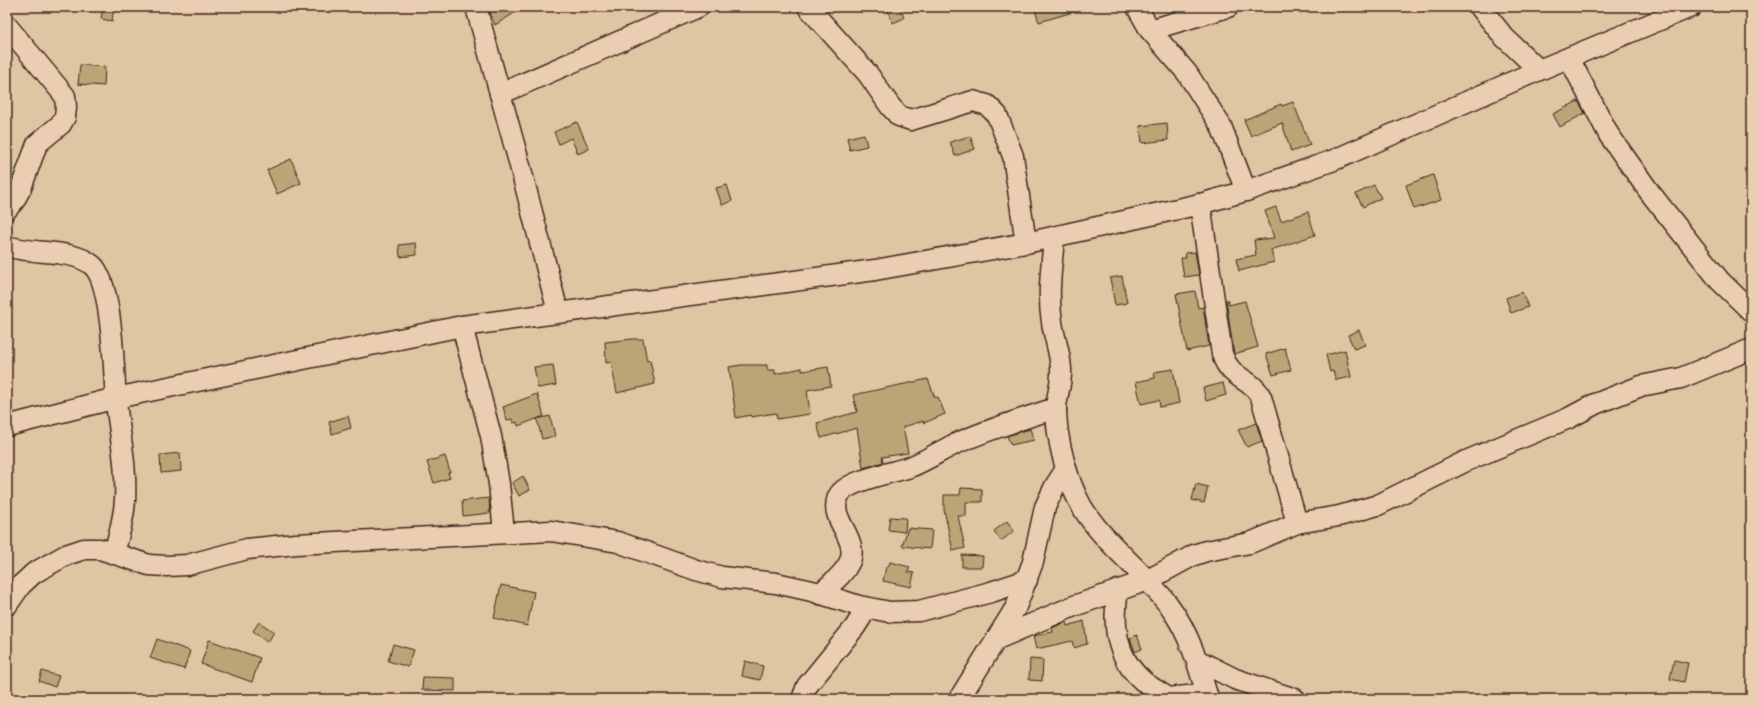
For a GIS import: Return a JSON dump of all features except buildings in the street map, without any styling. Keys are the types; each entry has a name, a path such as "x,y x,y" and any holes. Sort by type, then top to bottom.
{"street":[{"path":"476,7 519,162 558,312"},
{"path":"500,94 698,7"},
{"path":"808,7 868,74 890,106 899,116 911,120 973,101 987,105 997,115 1013,156 1026,243"},
{"path":"1137,7 1150,30 1187,73 1221,126 1246,191"},
{"path":"1150,30 1228,7"},
{"path":"1480,7 1504,37 1540,70"},
{"path":"7,426 116,398 462,326 875,270 1026,243 1200,204 1246,191 1334,160 1540,70 1691,7"},
{"path":"7,26 65,96 66,107 65,117 61,124 37,144 21,188 14,201 7,209"},
{"path":"1569,58 1609,135 1651,194 1720,282 1751,311"},
{"path":"1200,204 1222,354 1229,370 1258,389 1262,397 1297,524"},
{"path":"1054,237 1049,295 1052,323 1059,346 1062,371 1056,408 1066,469 1074,492 1083,509 1107,540 1148,580 1170,607 1185,631 1197,660 1208,696 1169,699 1156,692 1132,670 1124,658 1115,626 1118,590"},
{"path":"7,246 17,250 71,255 93,265 100,276 110,318 115,356 116,398 125,483 122,522 114,553"},
{"path":"462,326 491,436 499,484 504,532"},
{"path":"997,640 1045,618 1148,580 1194,555 1206,551 1250,543 1297,524 1339,516 1378,505 1466,461 1569,418 1595,404 1641,386 1680,378 1751,349"},
{"path":"820,594 843,573 851,558 848,537 840,524 836,511 839,495 844,490 883,474 910,467 967,440 1056,408"},
{"path":"959,699 997,640 1016,607 1027,580 1045,507 1055,486 1066,469"},
{"path":"7,605 21,585 39,570 66,555 84,549 100,549 150,565 167,566 187,565 248,550 296,544 504,532 551,531 618,542 696,570 722,577 776,583 867,608 890,612 919,611 991,592 1027,580"},
{"path":"802,699 811,681 855,627 867,608"},
{"path":"1197,660 1235,679 1295,699"}]}
